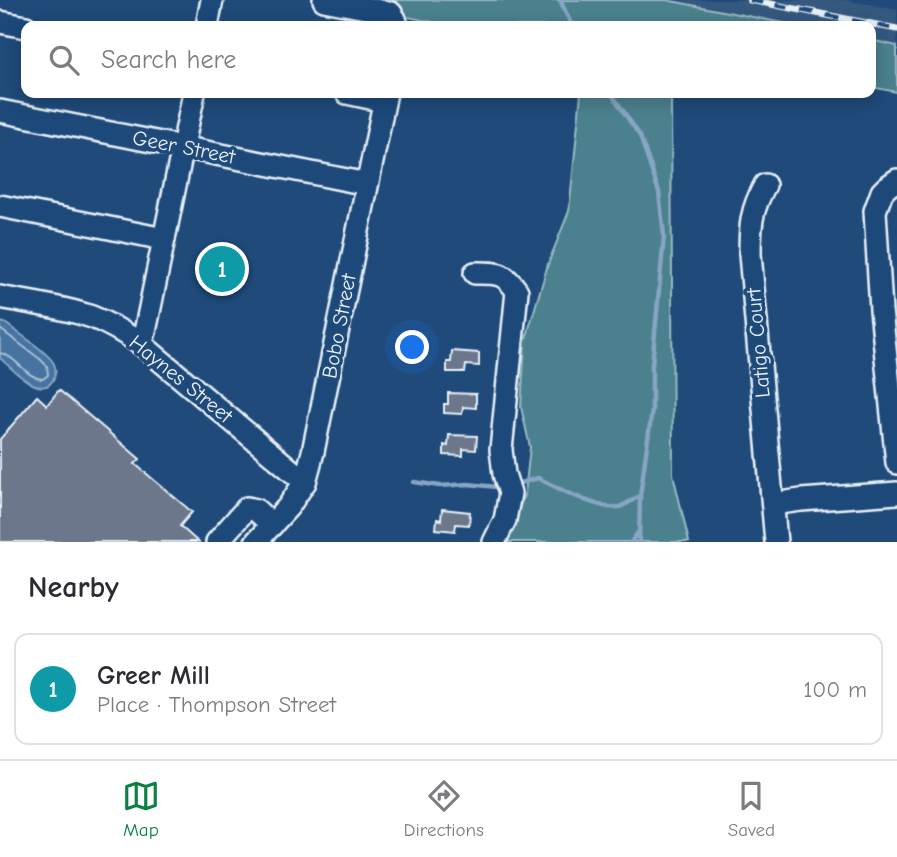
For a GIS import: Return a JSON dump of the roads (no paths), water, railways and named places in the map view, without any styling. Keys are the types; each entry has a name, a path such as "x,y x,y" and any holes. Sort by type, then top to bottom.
{"street":[{"path":"208,21 212,0"},
{"path":"324,0 394,20"},
{"path":"0,22 21,26"},
{"path":"141,344 193,98"},
{"name":"Bobo Street","path":"256,542 288,507 305,482 385,98"},
{"name":"Geer Street","path":"0,111 367,184"},
{"path":"897,180 882,192 876,211 881,310 897,463"},
{"name":"Latigo Court","path":"765,185 752,212 750,254 776,542"},
{"path":"0,206 164,239"},
{"path":"475,273 495,273 509,279 517,291 501,450 510,493 505,520 495,542"},
{"name":"Haynes Street","path":"0,297 86,315 108,324 141,344 305,482"},
{"path":"773,504 897,493"},
{"path":"217,542 247,508 256,510 272,525"}],"water":[{"path":"0,322 30,341 53,362 55,374 49,385 42,387 27,381 0,358"}],"waterway":[{"path":"560,0 570,21"},
{"path":"614,98 640,136 659,192 664,236 652,365 652,410 640,496 639,542"},
{"path":"520,483 538,478 578,497 611,507 622,506 640,496"},
{"path":"414,482 440,486 468,484 497,487"},
{"path":"631,542 639,531"}],"railway":[{"path":"750,0 856,21"},
{"path":"876,25 897,29"}],"place":[{"name":"Greer Mill","path":"222,269"}]}
